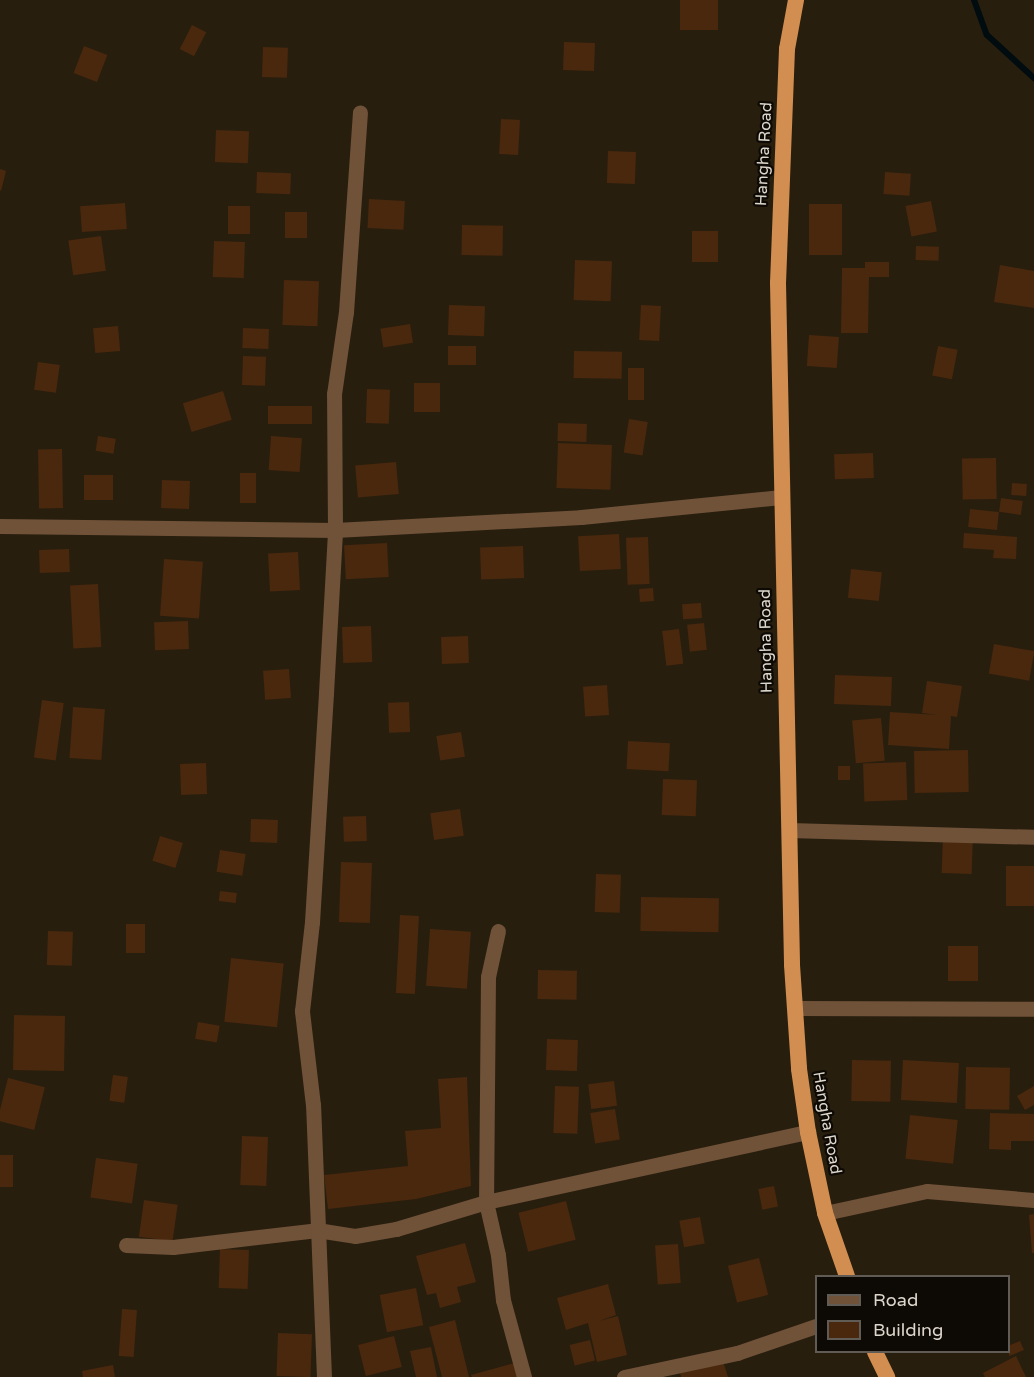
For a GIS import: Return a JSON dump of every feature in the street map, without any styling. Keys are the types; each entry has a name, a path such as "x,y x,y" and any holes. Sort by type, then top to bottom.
{"highway":[{"name":"Hangha Road","path":"796,0 788,49 778,234 781,497 795,1008 808,1132 825,1213 847,1275"},
{"path":"875,1353 887,1377"}],"street":[{"path":"324,1377 313,1105 302,1011 313,911 334,530 334,394 346,312 360,112"},
{"path":"0,526 334,530 581,517 781,497"},
{"path":"789,830 1034,837"},
{"path":"498,931 488,977 486,1202 503,1299 524,1377"},
{"path":"795,1008 1034,1009"},
{"path":"126,1245 173,1247 317,1230 355,1236 486,1202 808,1132"},
{"path":"825,1213 927,1191 1034,1200"},
{"path":"624,1377 737,1353 815,1326"}],"building":[{"path":"680,0 718,0 718,30 680,30"},
{"path":"192,25 206,32 194,56 180,49"},
{"path":"564,42 595,43 594,71 563,70"},
{"path":"84,46 107,55 97,82 74,73"},
{"path":"263,47 288,48 287,78 262,77"},
{"path":"501,119 520,120 518,155 499,154"},
{"path":"216,130 249,131 248,163 215,162"},
{"path":"608,151 636,152 635,184 607,183"},
{"path":"0,169 6,171 1,191 0,190"},
{"path":"257,172 291,173 290,194 256,193"},
{"path":"885,172 911,174 909,196 883,194"},
{"path":"369,199 405,201 403,230 367,228"},
{"path":"931,201 937,231 911,236 905,206"},
{"path":"125,203 127,229 82,232 80,206"},
{"path":"809,204 842,204 842,255 809,255"},
{"path":"228,206 250,206 250,234 228,234"},
{"path":"285,212 307,212 307,238 285,238"},
{"path":"462,225 503,226 502,256 461,255"},
{"path":"692,231 718,231 718,262 692,262"},
{"path":"101,236 106,271 73,275 68,241"},
{"path":"214,241 245,242 244,278 213,277"},
{"path":"916,246 939,247 938,261 916,260"},
{"path":"575,260 612,261 611,301 574,300"},
{"path":"865,262 889,262 889,277 869,277 868,333 841,333 842,268 865,268"},
{"path":"1000,265 1034,271 1034,308 994,302"},
{"path":"284,280 319,281 317,326 282,325"},
{"path":"449,305 485,306 484,336 448,335"},
{"path":"641,305 661,306 659,341 639,340"},
{"path":"410,324 413,343 383,347 380,329"},
{"path":"118,326 120,351 95,353 93,328"},
{"path":"243,328 269,329 268,349 242,348"},
{"path":"809,335 839,337 837,368 807,366"},
{"path":"448,346 476,346 476,365 448,365"},
{"path":"938,346 958,350 952,379 932,375"},
{"path":"574,351 622,352 622,379 574,378"},
{"path":"243,356 266,357 265,386 242,385"},
{"path":"38,362 60,365 56,393 34,390"},
{"path":"628,368 644,368 644,400 628,400"},
{"path":"414,383 440,383 440,412 414,412"},
{"path":"367,389 390,390 389,424 366,423"},
{"path":"223,391 232,420 192,432 183,403"},
{"path":"268,406 312,406 312,424 268,424"},
{"path":"629,419 648,422 642,456 624,453"},
{"path":"558,423 587,424 586,442 557,441"},
{"path":"98,436 116,439 113,454 96,451"},
{"path":"271,436 302,438 300,472 269,470"},
{"path":"558,443 612,445 610,490 556,488"},
{"path":"38,449 62,449 63,508 39,508"},
{"path":"873,453 874,478 835,479 834,454"},
{"path":"996,458 997,499 963,500 962,459"},
{"path":"396,462 399,494 358,497 355,466"},
{"path":"240,473 256,473 256,503 240,503"},
{"path":"84,475 113,475 113,500 84,500"},
{"path":"162,480 190,481 189,509 161,508"},
{"path":"1012,483 1027,484 1026,496 1011,495"},
{"path":"1001,498 1023,501 1021,515 999,512"},
{"path":"970,509 999,512 997,530 968,527"},
{"path":"964,533 1017,537 1016,559 993,558 994,550 963,548"},
{"path":"619,534 621,569 580,571 578,536"},
{"path":"648,537 650,584 628,585 626,538"},
{"path":"387,543 389,577 346,579 344,545"},
{"path":"523,546 524,578 481,579 480,548"},
{"path":"69,549 70,572 40,573 39,550"},
{"path":"298,552 300,590 270,592 268,554"},
{"path":"164,559 203,562 199,619 160,616"},
{"path":"851,569 882,572 879,601 848,598"},
{"path":"98,584 101,647 73,648 70,585"},
{"path":"653,588 654,601 640,602 639,589"},
{"path":"701,603 702,618 683,619 682,604"},
{"path":"188,621 189,649 155,650 154,622"},
{"path":"704,623 707,650 690,652 687,625"},
{"path":"371,626 372,662 343,663 342,627"},
{"path":"679,629 683,664 666,666 662,631"},
{"path":"468,636 469,663 442,664 441,637"},
{"path":"994,644 1034,651 1029,681 989,674"},
{"path":"289,669 291,698 265,700 263,671"},
{"path":"835,675 892,677 891,706 834,704"},
{"path":"927,681 962,686 957,717 951,716 949,749 888,745 890,712 938,715 922,713"},
{"path":"607,685 609,715 585,717 583,687"},
{"path":"42,700 64,703 56,760 34,757"},
{"path":"409,702 410,732 389,733 388,703"},
{"path":"73,707 105,709 101,760 69,758"},
{"path":"881,718 885,761 856,763 852,721"},
{"path":"461,732 465,757 440,761 436,736"},
{"path":"628,741 670,743 668,771 627,769"},
{"path":"968,750 969,792 915,793 914,751"},
{"path":"906,762 907,800 864,801 863,764"},
{"path":"206,763 207,794 181,795 180,764"},
{"path":"838,766 850,766 850,780 838,780"},
{"path":"663,779 697,780 696,816 662,815"},
{"path":"460,809 464,836 434,840 430,813"},
{"path":"366,816 367,841 344,842 343,817"},
{"path":"251,819 278,820 277,843 250,842"},
{"path":"943,834 973,835 972,874 942,873"},
{"path":"160,836 183,843 175,868 152,861"},
{"path":"220,850 246,854 242,876 217,872"},
{"path":"341,862 372,863 370,923 339,922"},
{"path":"1006,866 1034,866 1034,906 1006,906"},
{"path":"596,874 621,875 620,913 595,912"},
{"path":"220,891 237,893 236,903 219,901"},
{"path":"641,897 719,898 718,932 640,931"},
{"path":"400,915 419,916 415,994 396,993"},
{"path":"126,924 145,924 145,953 126,953"},
{"path":"430,929 471,932 467,989 426,986"},
{"path":"48,931 73,932 72,966 47,965"},
{"path":"948,946 978,946 978,981 948,981"},
{"path":"231,958 284,964 277,1027 224,1022"},
{"path":"538,970 577,971 576,1000 537,999"},
{"path":"14,1015 65,1016 64,1071 13,1070"},
{"path":"198,1022 220,1026 217,1043 195,1039"},
{"path":"547,1039 578,1040 577,1071 546,1070"},
{"path":"852,1060 891,1061 890,1102 851,1101"},
{"path":"903,1060 959,1063 957,1103 901,1100"},
{"path":"966,1067 1010,1068 1009,1110 965,1109"},
{"path":"113,1075 128,1077 124,1103 109,1101"},
{"path":"467,1077 471,1186 416,1199 328,1209 324,1175 408,1166 405,1131 441,1128 438,1079"},
{"path":"8,1078 45,1087 34,1130 0,1121 0,1110"},
{"path":"614,1081 617,1106 591,1109 588,1084"},
{"path":"555,1086 579,1087 577,1134 553,1133"},
{"path":"1034,1086 1034,1105 1025,1110 1017,1096"},
{"path":"615,1109 620,1140 595,1144 590,1113"},
{"path":"990,1113 1034,1114 1034,1141 1011,1141 1011,1150 989,1149"},
{"path":"910,1115 958,1120 953,1164 905,1159"},
{"path":"242,1136 268,1137 266,1186 240,1185"},
{"path":"0,1155 13,1155 13,1187 0,1187"},
{"path":"96,1158 138,1164 132,1203 90,1198"},
{"path":"774,1186 778,1207 762,1210 758,1189"},
{"path":"144,1200 178,1205 173,1241 139,1237"},
{"path":"566,1201 576,1240 528,1252 518,1213"},
{"path":"1034,1214 1034,1253 1032,1253 1029,1215"},
{"path":"700,1217 705,1244 684,1247 679,1221"},
{"path":"465,1243 476,1282 457,1287 461,1302 440,1308 436,1293 427,1295 416,1256"},
{"path":"678,1244 681,1283 658,1285 655,1246"},
{"path":"220,1249 249,1250 248,1289 219,1288"},
{"path":"759,1258 768,1295 737,1303 728,1266"},
{"path":"608,1284 616,1315 599,1321 618,1316 627,1355 597,1362 588,1323 566,1330 557,1298"},
{"path":"416,1288 423,1325 387,1332 380,1295"},
{"path":"122,1309 137,1310 134,1357 119,1356"},
{"path":"455,1320 469,1377 442,1377 429,1327"},
{"path":"278,1333 312,1334 310,1377 276,1376"},
{"path":"394,1336 402,1367 366,1376 358,1345"},
{"path":"590,1340 595,1360 575,1365 570,1345"},
{"path":"1020,1341 1024,1350 1009,1356 1010,1345"},
{"path":"431,1347 437,1377 416,1377 410,1351"},
{"path":"1016,1356 1026,1377 985,1377 983,1373"},
{"path":"722,1358 728,1377 681,1377 680,1372"},
{"path":"518,1362 522,1377 472,1377 471,1375"},
{"path":"113,1365 115,1377 83,1377 82,1371"}],"waterway":[{"path":"974,0 987,35 1034,78"}]}
